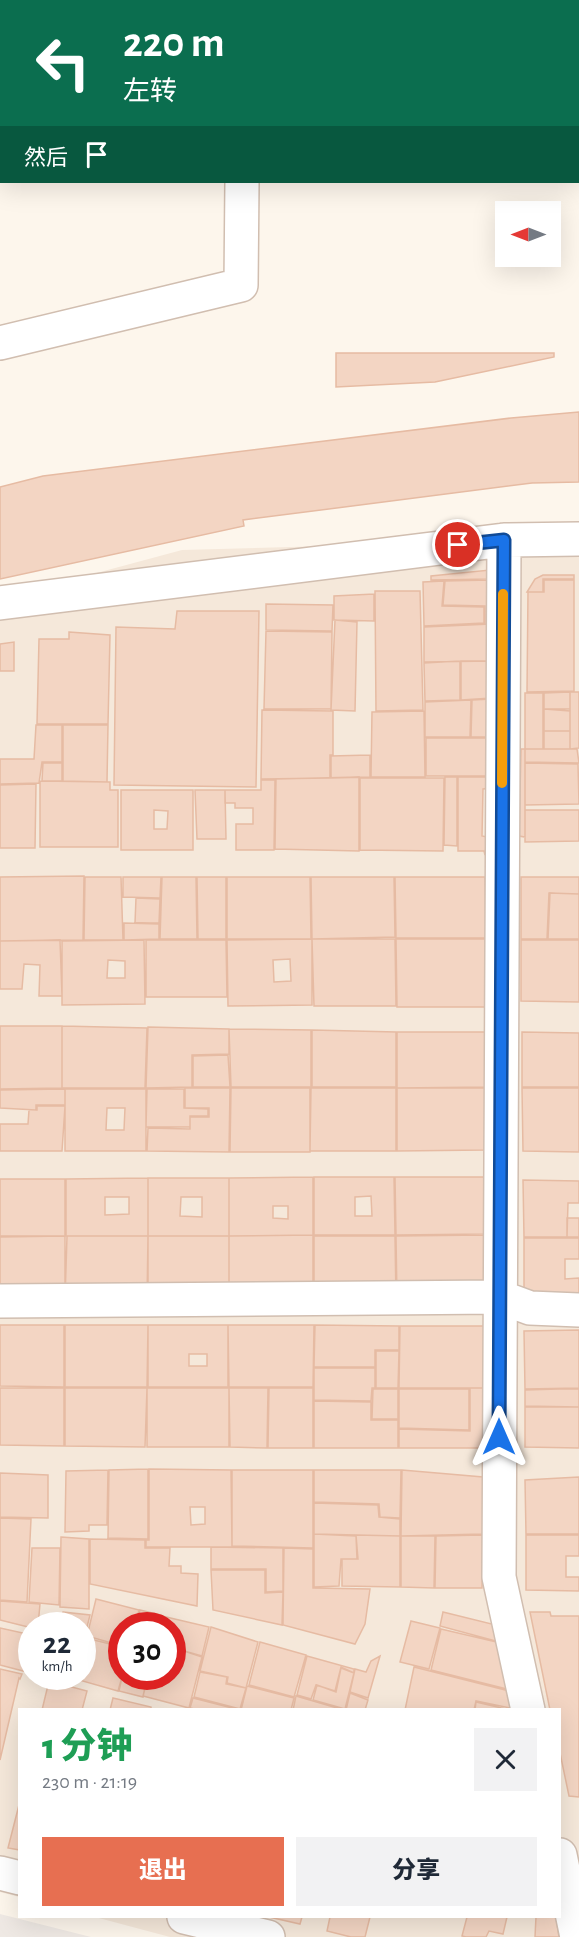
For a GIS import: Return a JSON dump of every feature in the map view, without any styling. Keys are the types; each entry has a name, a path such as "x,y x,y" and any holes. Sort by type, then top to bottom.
{"street":[{"path":"0,343 241,285 242,183"},
{"path":"0,603 504,540 579,539"},
{"path":"504,540 499,1577 528,1708"},
{"path":"0,1301 500,1297 530,1308 579,1310"},
{"path":"561,1861 577,1937"},
{"path":"0,1873 18,1878"},
{"path":"188,1918 268,1937"}],"shaded area":[{"path":"579,539 579,1937 170,1937 99,1918 561,1918 561,1708 18,1708 18,1897 0,1892 0,599 182,550"},
{"path":"0,1914 91,1937 0,1937"}],"building":[{"path":"336,353 554,353 554,357 435,382 336,387"},
{"path":"579,412 579,482 532,483 243,520 244,526 0,579 0,487 43,476 511,418"},
{"path":"490,570 490,579 431,580 431,576"},
{"path":"543,575 574,575 574,579 543,579 543,592 527,592 535,579"},
{"path":"490,580 491,624 485,624 485,606 443,605 445,581"},
{"path":"544,580 574,580 574,691 527,692 528,592 544,592"},
{"path":"444,581 442,606 484,607 484,623 424,626 423,582"},
{"path":"375,591 420,591 423,710 376,711"},
{"path":"374,594 374,621 334,620 334,596"},
{"path":"266,604 333,605 332,631 266,630"},
{"path":"177,611 259,611 256,787 114,785 116,627 175,629"},
{"path":"335,620 357,622 355,711 331,710"},
{"path":"491,624 491,661 424,662 424,627"},
{"path":"266,631 332,632 331,709 264,709"},
{"path":"69,632 110,635 108,724 37,724 39,639 69,639"},
{"path":"14,642 14,671 0,671 0,644"},
{"path":"460,661 460,700 425,701 424,663"},
{"path":"461,661 491,661 492,698 461,700"},
{"path":"570,692 570,709 544,709 544,693"},
{"path":"570,692 579,692 579,748 570,749"},
{"path":"525,693 543,693 543,749 525,749"},
{"path":"492,699 493,737 471,737 472,700"},
{"path":"471,700 470,737 425,737 425,702"},
{"path":"544,709 570,711 570,731 544,731"},
{"path":"262,710 333,711 333,755 330,755 330,778 261,779"},
{"path":"424,711 425,777 371,777 372,712"},
{"path":"36,725 62,725 62,762 42,762 39,783 0,784 0,759 34,759"},
{"path":"63,725 108,725 107,782 63,781"},
{"path":"544,731 570,731 570,749 544,749"},
{"path":"426,738 493,738 493,776 426,776"},
{"path":"521,749 525,749 525,837 519,836"},
{"path":"525,749 577,749 579,763 525,762"},
{"path":"370,755 370,777 331,778 331,756"},
{"path":"43,763 62,763 62,781 42,781"},
{"path":"525,763 578,764 579,804 525,805"},
{"path":"359,777 359,851 275,849 276,779"},
{"path":"445,777 457,777 457,846 444,845"},
{"path":"458,777 493,777 493,788 483,789 482,836 487,837 485,855 484,851 458,851"},
{"path":"360,778 444,778 443,851 360,850"},
{"path":"261,780 275,780 274,850 236,850 236,824 253,824 253,808 235,808 235,803 225,803 225,790 261,790"},
{"path":"40,781 110,782 110,790 118,790 118,847 40,847"},
{"path":"36,784 35,848 0,848 0,785"},
{"path":"121,790 193,790 193,850 121,850","holes":["154,810 168,811 167,829 154,829"]},
{"path":"195,790 225,790 226,839 197,839"},
{"path":"525,810 579,810 579,841 525,842"},
{"path":"84,876 83,940 0,941 0,877"},
{"path":"85,877 121,877 123,940 84,940"},
{"path":"123,877 161,877 160,898 123,897"},
{"path":"162,877 196,877 197,939 160,939"},
{"path":"197,877 226,877 226,939 198,939"},
{"path":"227,877 310,877 311,939 227,939"},
{"path":"311,877 394,877 395,937 312,939"},
{"path":"395,877 485,877 486,938 396,938"},
{"path":"521,877 579,877 579,894 549,893 547,939 521,939"},
{"path":"550,893 579,894 579,939 548,939"},
{"path":"136,898 160,899 159,923 135,923"},
{"path":"124,923 159,924 159,939 124,940"},
{"path":"312,939 312,1005 228,1006 227,940","holes":["290,959 291,981 274,982 273,960"]},
{"path":"312,939 395,939 396,1006 314,1006"},
{"path":"396,939 485,939 487,1007 397,1007"},
{"path":"60,940 62,996 39,996 40,965 24,964 22,989 0,989 0,941"},
{"path":"144,940 145,1004 62,1005 62,941","holes":["108,960 125,961 125,978 107,978"]},
{"path":"146,940 226,940 227,997 146,997"},
{"path":"521,940 579,940 579,1002 521,1001"},
{"path":"0,1026 62,1026 62,1088 0,1089"},
{"path":"62,1026 147,1028 145,1088 62,1088"},
{"path":"148,1027 229,1029 229,1054 192,1055 192,1087 146,1088"},
{"path":"229,1029 311,1030 311,1087 231,1087"},
{"path":"312,1030 396,1032 396,1087 312,1087"},
{"path":"397,1032 488,1032 489,1087 397,1088"},
{"path":"522,1032 579,1033 579,1087 522,1087"},
{"path":"228,1055 230,1087 193,1087 193,1056"},
{"path":"185,1088 230,1088 229,1152 147,1151 148,1128 190,1129 190,1117 209,1117 209,1108 185,1108"},
{"path":"231,1088 310,1088 310,1152 230,1152"},
{"path":"311,1088 396,1088 396,1151 310,1151"},
{"path":"397,1088 489,1088 485,1150 397,1151"},
{"path":"522,1088 579,1088 579,1152 523,1151"},
{"path":"65,1089 146,1089 146,1151 65,1151","holes":["107,1108 125,1108 124,1130 106,1130"]},
{"path":"65,1089 65,1105 36,1105 36,1110 0,1108 0,1090"},
{"path":"147,1089 184,1089 184,1108 208,1109 208,1116 190,1116 190,1127 146,1127"},
{"path":"37,1106 65,1106 62,1151 0,1151 0,1124 28,1124 29,1110 37,1110"},
{"path":"313,1177 313,1235 229,1236 229,1178","holes":["273,1206 288,1206 288,1219 273,1218"]},
{"path":"314,1177 394,1177 395,1235 314,1235","holes":["371,1196 372,1216 355,1216 355,1197"]},
{"path":"395,1177 486,1177 486,1234 396,1235"},
{"path":"148,1178 148,1236 66,1236 66,1179","holes":["105,1197 129,1197 129,1214 105,1215"]},
{"path":"148,1178 229,1178 229,1236 148,1236","holes":["181,1197 202,1197 202,1217 180,1216"]},
{"path":"0,1179 65,1179 65,1236 0,1236"},
{"path":"523,1180 579,1181 579,1203 568,1203 567,1237 524,1237"},
{"path":"567,1218 579,1218 579,1237 567,1237"},
{"path":"313,1235 313,1300 229,1300 229,1236"},
{"path":"486,1235 486,1299 397,1300 396,1236"},
{"path":"65,1236 65,1300 0,1300 0,1237"},
{"path":"67,1236 148,1236 147,1300 65,1300"},
{"path":"148,1236 229,1236 229,1300 148,1300"},
{"path":"314,1236 395,1236 396,1300 314,1300"},
{"path":"524,1238 579,1238 579,1259 565,1259 565,1279 579,1278 579,1299 524,1299"},
{"path":"0,1325 64,1325 64,1387 0,1386"},
{"path":"65,1325 148,1325 147,1387 65,1387"},
{"path":"148,1325 228,1325 228,1387 148,1387","holes":["189,1354 207,1354 207,1366 189,1366"]},
{"path":"228,1325 314,1325 313,1387 229,1387"},
{"path":"315,1325 399,1326 399,1350 375,1350 375,1367 314,1367"},
{"path":"400,1326 491,1326 491,1388 399,1388"},
{"path":"579,1330 579,1388 525,1389 524,1331"},
{"path":"376,1351 399,1351 398,1388 376,1388"},
{"path":"314,1368 375,1368 375,1388 372,1388 371,1401 314,1400"},
{"path":"0,1388 64,1388 64,1446 0,1445"},
{"path":"65,1388 147,1388 145,1447 65,1446"},
{"path":"147,1388 229,1388 229,1447 147,1447"},
{"path":"229,1388 268,1388 267,1448 230,1447"},
{"path":"269,1388 313,1388 313,1448 268,1448"},
{"path":"470,1388 491,1388 491,1448 399,1448 399,1429 470,1431"},
{"path":"373,1389 398,1389 398,1419 372,1419"},
{"path":"399,1389 469,1389 469,1430 399,1428"},
{"path":"579,1389 579,1407 525,1406 525,1390"},
{"path":"314,1401 371,1402 371,1420 398,1420 398,1448 314,1448"},
{"path":"525,1407 579,1407 579,1448 525,1447"},
{"path":"148,1469 148,1539 108,1538 109,1470"},
{"path":"149,1469 231,1470 232,1547 146,1547 146,1540 149,1540","holes":["190,1507 205,1507 205,1524 191,1525"]},
{"path":"108,1470 107,1525 89,1525 89,1531 65,1532 66,1471"},
{"path":"232,1470 313,1470 313,1548 232,1546"},
{"path":"314,1470 401,1470 400,1518 380,1517 379,1504 314,1502"},
{"path":"402,1470 483,1477 483,1534 401,1536"},
{"path":"0,1473 48,1475 48,1518 0,1517"},
{"path":"579,1477 579,1534 526,1534 525,1480"},
{"path":"314,1503 378,1505 379,1517 400,1519 400,1536 314,1534"},
{"path":"0,1518 31,1519 27,1602 0,1600"},
{"path":"314,1534 356,1536 357,1559 341,1559 339,1586 314,1587"},
{"path":"356,1535 400,1536 400,1587 342,1586 342,1559 358,1559"},
{"path":"483,1535 482,1588 435,1588 436,1536"},
{"path":"526,1535 579,1535 579,1556 566,1556 566,1577 579,1577 579,1591 526,1590"},
{"path":"401,1536 435,1536 434,1588 401,1587"},
{"path":"61,1537 89,1539 89,1609 60,1607"},
{"path":"90,1539 145,1540 145,1548 170,1548 169,1566 181,1566 181,1573 198,1574 197,1606 90,1584"},
{"path":"211,1547 283,1548 283,1591 266,1592 266,1569 211,1569"},
{"path":"32,1548 60,1548 59,1605 29,1602"},
{"path":"284,1548 313,1549 313,1588 370,1589 365,1624 355,1644 283,1625"},
{"path":"211,1570 265,1570 265,1593 283,1592 282,1625 213,1610"},
{"path":"96,1599 139,1610 138,1612 108,1612 108,1642 96,1639 96,1612 93,1612"},
{"path":"0,1601 40,1604 39,1612 18,1612 18,1624 0,1620"},
{"path":"443,1612 500,1626 503,1643 440,1626"},
{"path":"530,1612 550,1612 551,1616 579,1616 579,1797 569,1796 561,1758 561,1708 550,1708"},
{"path":"411,1621 440,1628 429,1669 400,1662"},
{"path":"186,1622 209,1627 202,1656 186,1652"},
{"path":"211,1627 258,1642 246,1688 227,1683 228,1677 200,1671"},
{"path":"0,1628 18,1632 18,1670 0,1665"},
{"path":"441,1629 505,1644 515,1691 431,1670"},
{"path":"96,1640 108,1644 108,1688 96,1685"},
{"path":"260,1642 306,1655 294,1697 249,1685"},
{"path":"186,1652 202,1657 189,1708 143,1696 145,1690 186,1690"},
{"path":"307,1656 354,1669 354,1673 341,1667 335,1691 316,1685 311,1699 297,1695"},
{"path":"380,1656 368,1698 350,1692 355,1669 366,1672 371,1661"},
{"path":"414,1667 513,1692 510,1708 476,1701 474,1708 405,1708"},
{"path":"341,1668 354,1673 345,1708 313,1700 317,1685 336,1692"},
{"path":"0,1669 18,1673 18,1682 0,1760"},
{"path":"200,1672 227,1677 226,1684 246,1688 240,1708 194,1697"},
{"path":"247,1686 294,1698 292,1708 242,1708"},
{"path":"47,1690 83,1690 87,1691 83,1708 42,1708"},
{"path":"119,1690 144,1690 143,1697"},
{"path":"514,1692 524,1708 510,1708"},
{"path":"350,1693 368,1700 366,1708 346,1708"},
{"path":"296,1696 337,1708 293,1708"},
{"path":"113,1698 151,1707 151,1708 110,1708"},
{"path":"193,1698 232,1708 190,1708"},
{"path":"476,1702 502,1708 475,1708"},
{"path":"18,1809 18,1850 8,1848"},
{"path":"273,1918 302,1918 300,1924"},
{"path":"330,1918 370,1918 365,1937 351,1937 327,1931"},
{"path":"467,1918 507,1918 503,1934 489,1931 486,1937 462,1936"},
{"path":"536,1918 556,1918 559,1937 535,1937"}],"slow traffic":[{"path":"502,783 503,594"}],"route":[{"path":"458,545 504,540 499,1437"}]}
